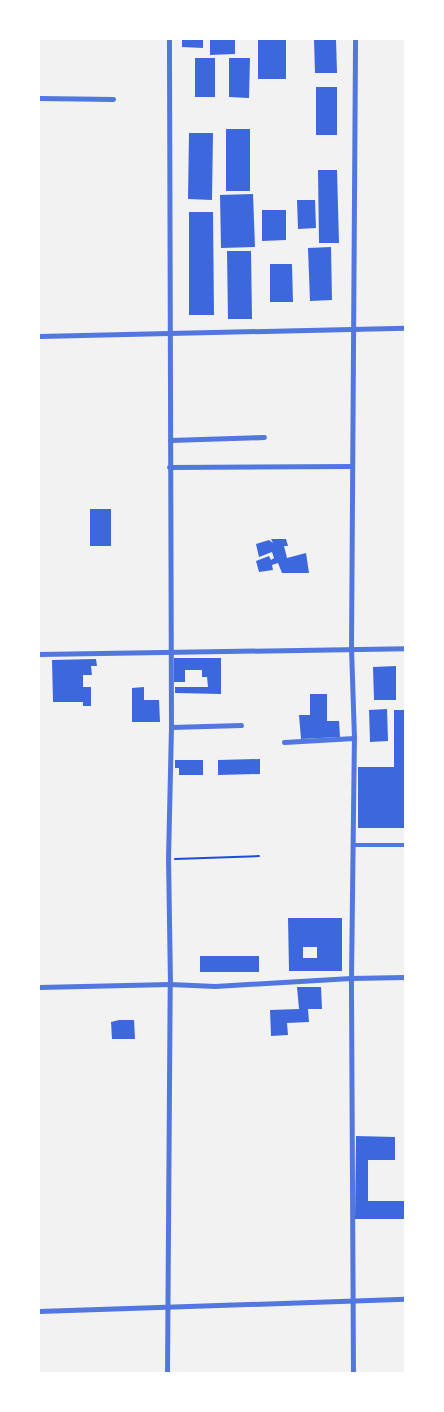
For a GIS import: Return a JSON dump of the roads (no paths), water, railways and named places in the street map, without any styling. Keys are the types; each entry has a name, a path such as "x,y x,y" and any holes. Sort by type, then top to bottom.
{"street":[{"path":"167,1373 170,984 168,859 171,727 170,39"},
{"path":"353,1373 351,978 354,845 352,466 355,39"},
{"path":"39,98 113,99"},
{"path":"39,336 405,328"},
{"path":"170,440 264,438"},
{"path":"170,467 352,466"},
{"path":"39,654 405,648"},
{"path":"171,727 240,725"},
{"path":"284,742 354,738"},
{"path":"354,845 405,845"},
{"path":"39,987 170,984 215,986 351,978 405,977"},
{"path":"39,1311 405,1300"}]}
